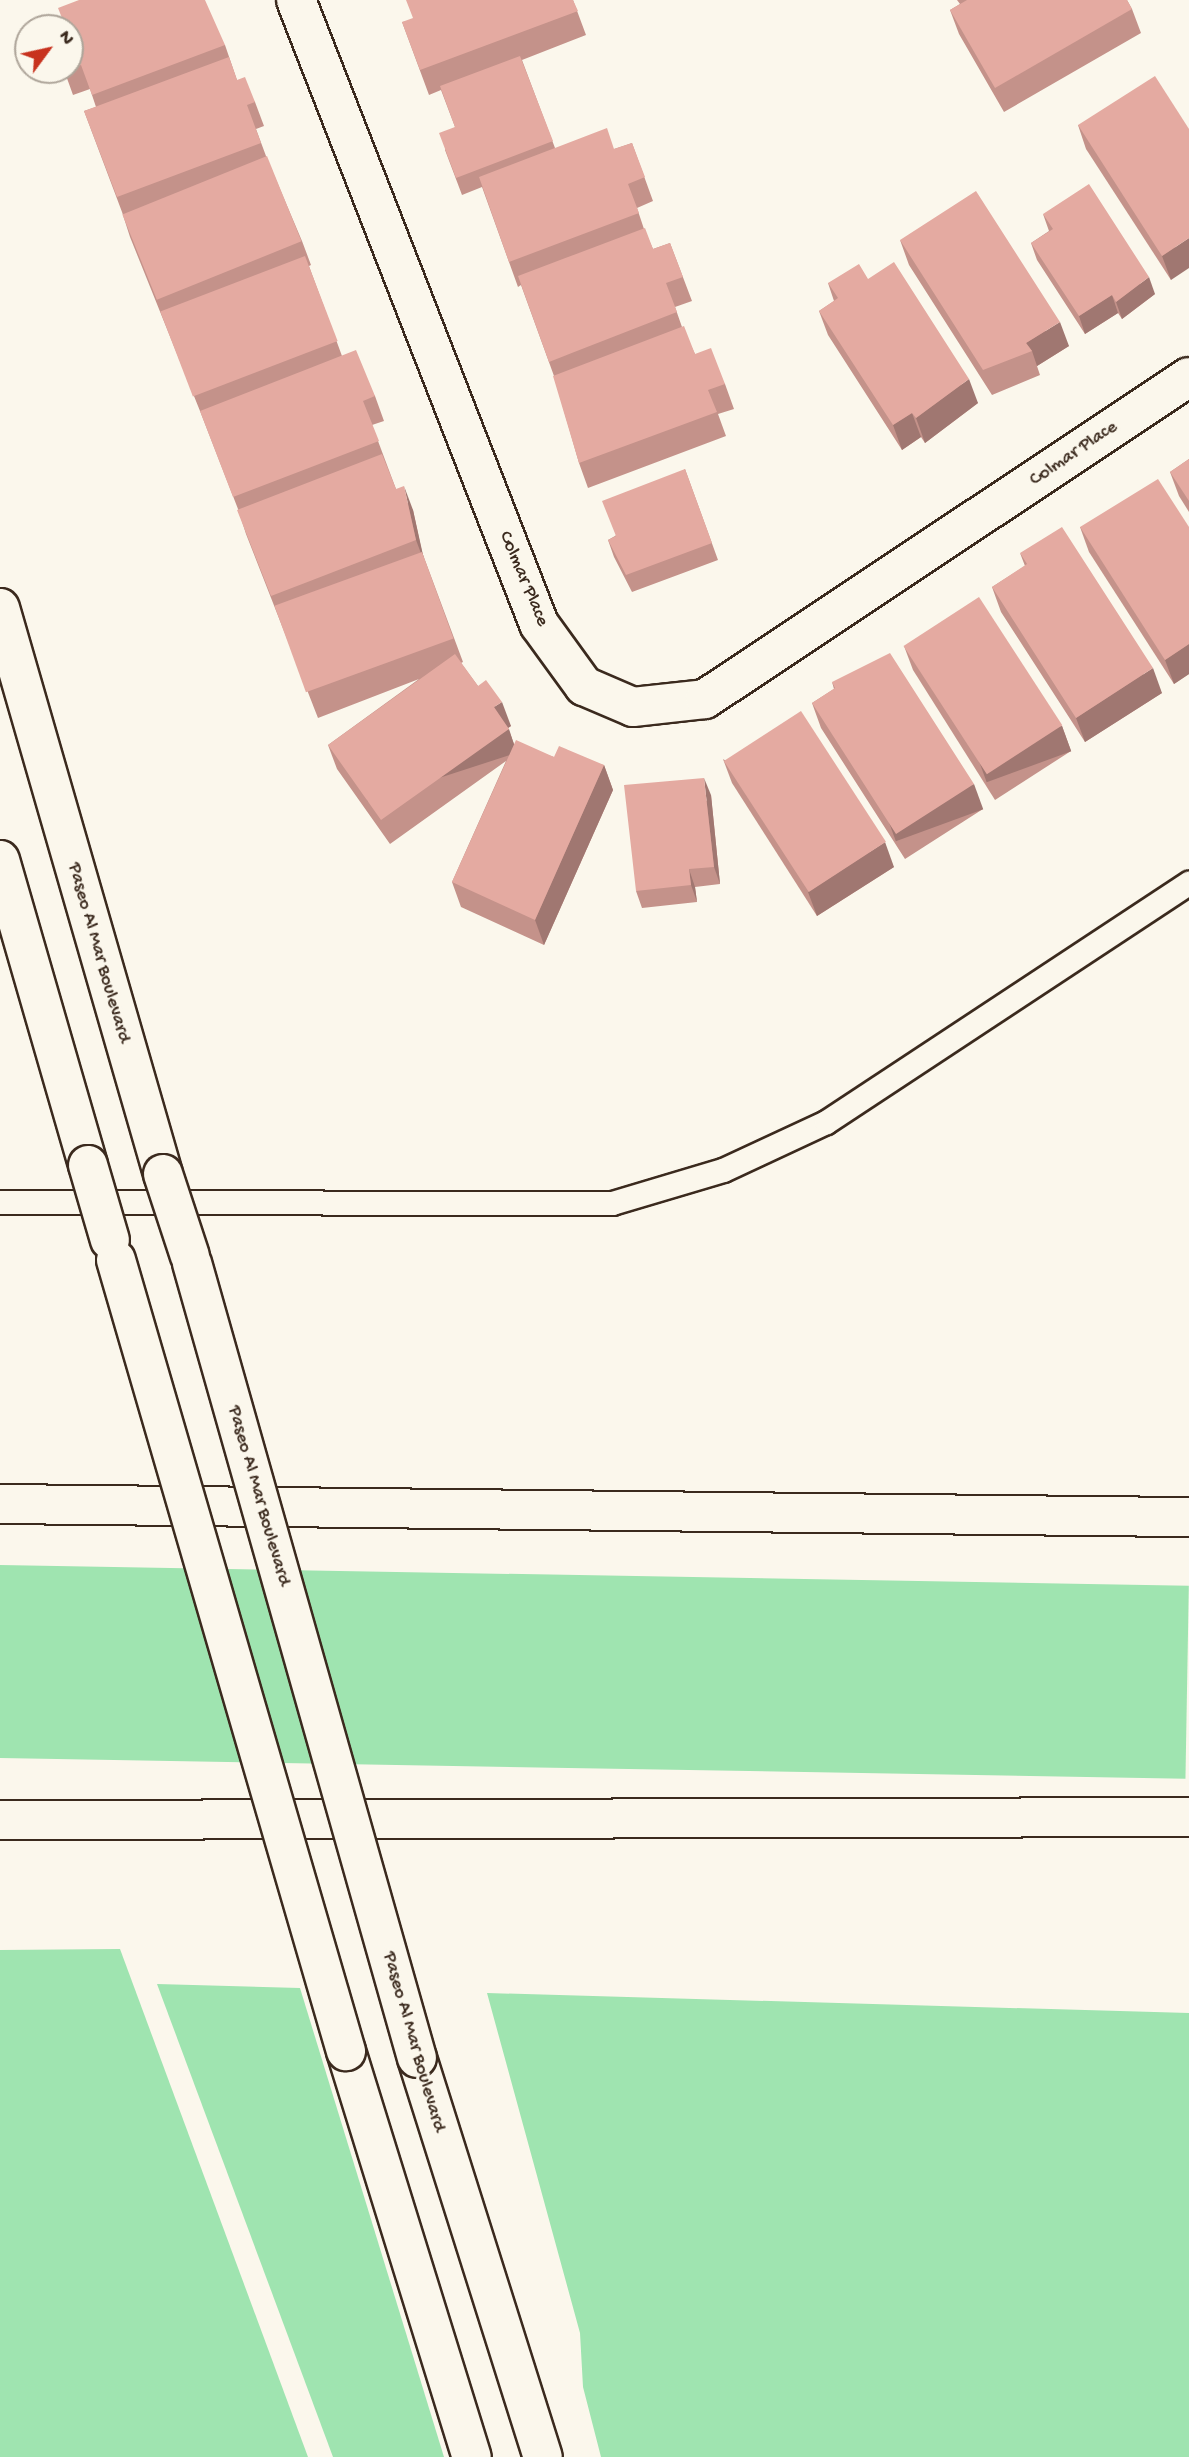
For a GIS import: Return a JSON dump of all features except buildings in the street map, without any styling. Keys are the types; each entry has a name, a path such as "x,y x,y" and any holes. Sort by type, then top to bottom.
{"main road":[{"name":"Colmar Place","path":"296,0 538,624 584,687 633,707 705,699 1189,377"},
{"name":"Paseo Al Mar Boulevard","path":"0,608 59,821 455,2183 516,2385 543,2457"},
{"path":"0,860 379,2164 472,2457"},
{"path":"0,1504 1189,1517"},
{"path":"0,1820 1189,1817"}],"lane":[{"path":"0,1202 612,1203 723,1170 826,1122 1189,883"}],"green space":[{"path":"0,1565 1189,1586 1185,1779 0,1758"},
{"path":"120,1949 308,2457 0,2457 0,1950"},
{"path":"157,1984 300,1988 444,2457 333,2457"},
{"path":"487,1993 1189,2013 1189,2457 601,2457 583,2387 580,2333"}]}
